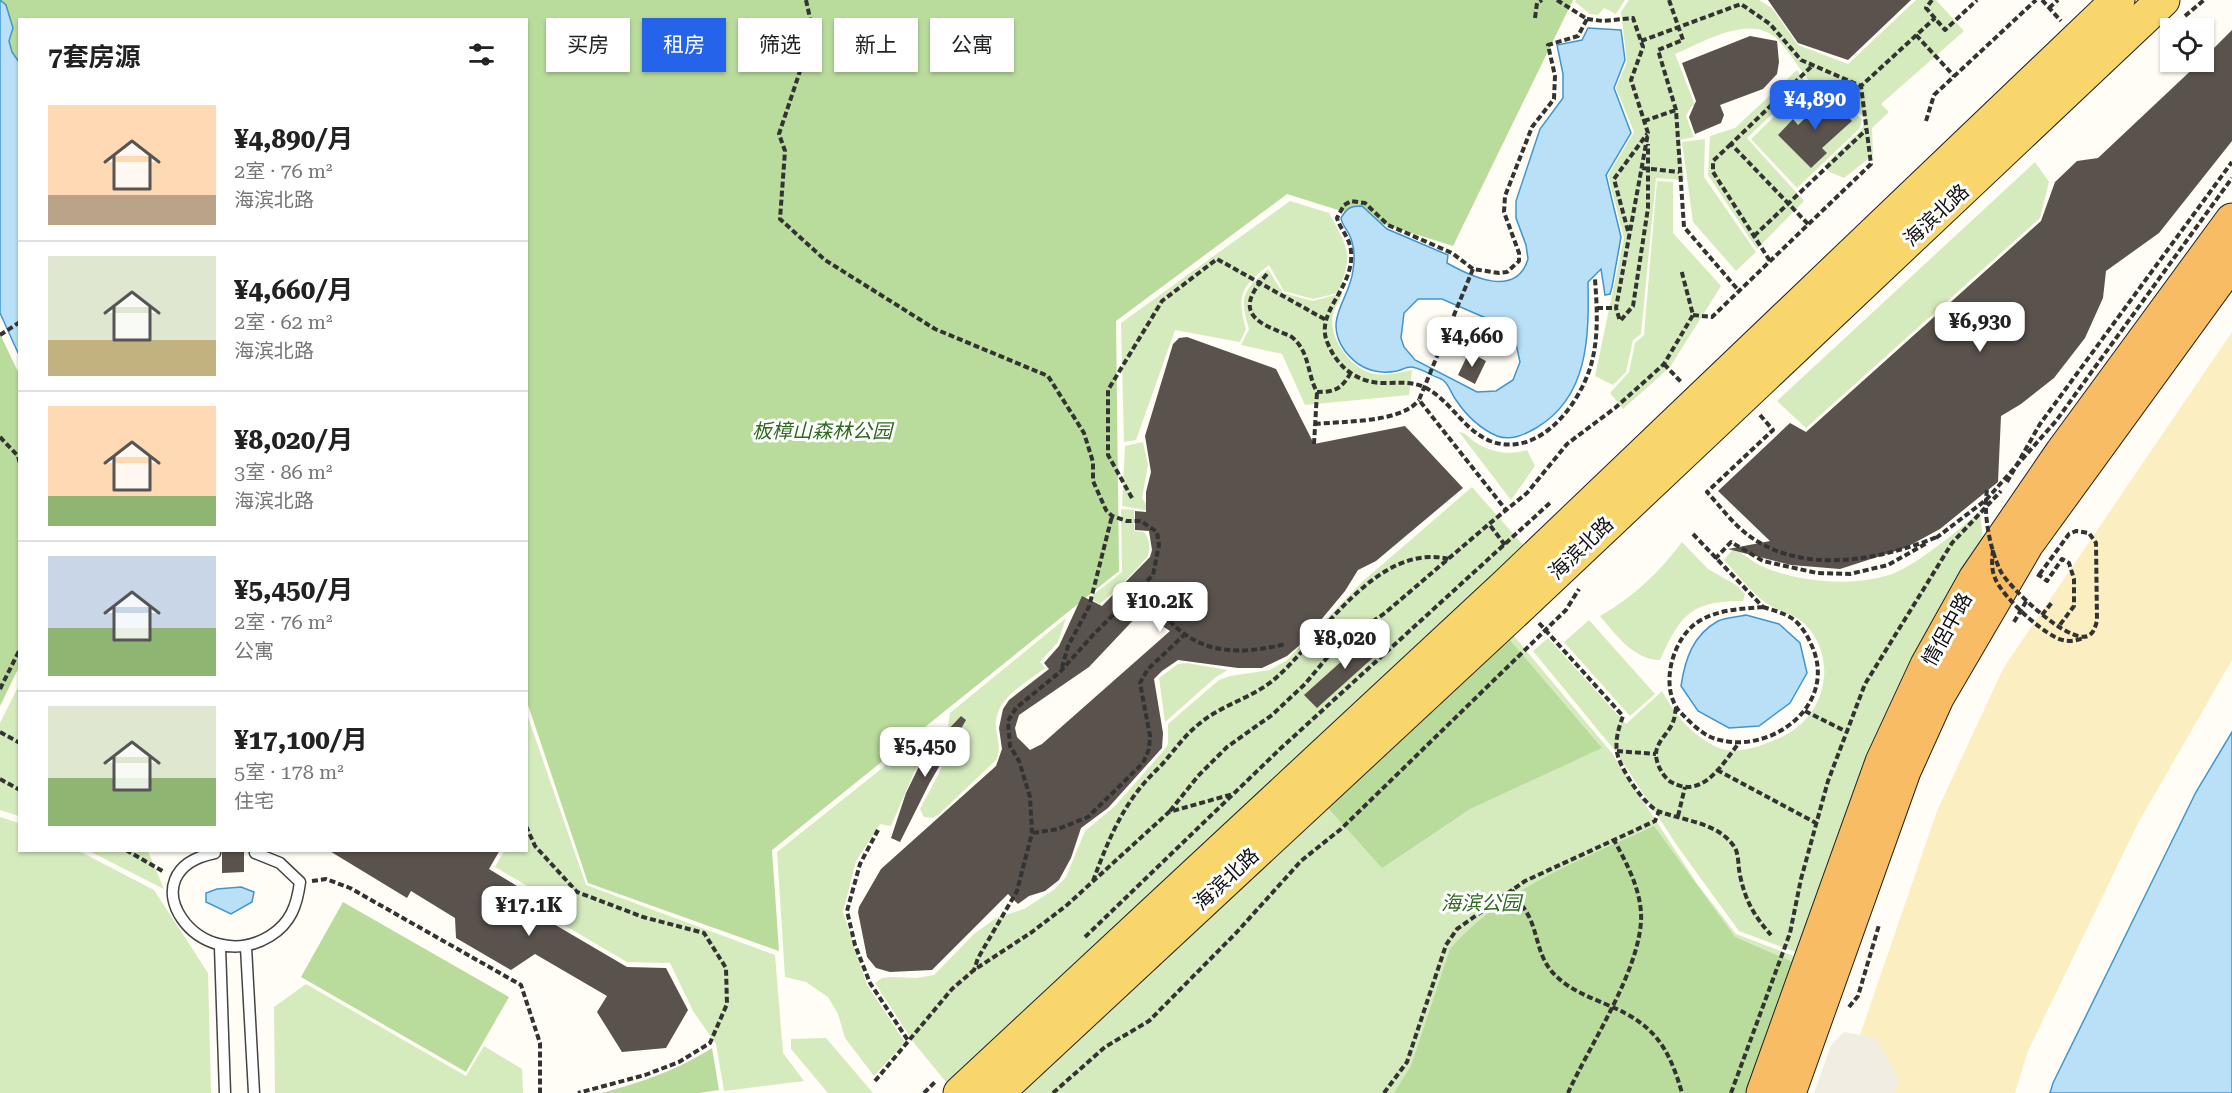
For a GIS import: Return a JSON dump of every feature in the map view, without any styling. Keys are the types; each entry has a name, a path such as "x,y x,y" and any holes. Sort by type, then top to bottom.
{"highway":[{"name":"情侶中路","path":"1763,1093 1882,762 1928,665 1975,579 2062,452 2232,219"},
{"name":"情侶中路","path":"1789,1093 1904,771 1937,698 2027,544 2232,262"}],"main road":[{"name":"海滨北路","path":"951,1085 1514,555 2118,0"},
{"name":"海滨北路","path":"997,1093 1523,604 2171,11"}],"lane":[{"path":"215,853 201,855 188,863 175,879 171,889 182,918 198,934 220,946 246,947 269,937 288,921 298,902 300,882 280,863 255,853"},
{"path":"220,946 225,1093"},
{"path":"246,947 254,1093"}],"path":[{"path":"806,0 813,32 779,134 785,151 780,219 825,260 935,329 1048,376 1084,433 1093,462 1093,481 1098,497 1112,516 1127,521 1141,521 1158,532 1159,545 1153,575 1092,636 1060,672 1016,708 1008,721 1010,746 1019,761 1030,797 1032,833 1017,891 978,958 975,970"},
{"path":"1535,18 1536,3 1542,0"},
{"path":"1557,0 1587,19 1603,21 1633,18 1643,47 1631,80 1648,133 1648,208 1633,306 1620,321 1616,308 1648,133"},
{"path":"1669,0 1683,40 1658,50 1676,110 1684,227 1739,291"},
{"path":"1932,0 1926,8 1945,30 1977,0"},
{"path":"1926,121 1934,95 2036,0"},
{"path":"2042,0 2062,22"},
{"path":"2049,8 2058,0"},
{"path":"2171,11 2204,0"},
{"path":"1641,41 1741,4 1770,24 1801,60 1862,86"},
{"path":"2053,30 2069,14"},
{"path":"1862,86 1935,18"},
{"path":"1587,19 1578,36 1548,45 1555,76 1554,99 1532,127 1505,196 1504,212 1519,252 1519,261 1507,272 1473,269 1452,253 1388,225 1365,203 1351,201 1344,205 1337,218 1351,251 1350,269 1344,287 1328,312 1323,328 1327,343 1350,374 1365,381 1385,383 1400,381 1425,387 1444,400 1473,432 1501,444 1513,446 1524,443 1556,423 1583,385 1593,352 1597,308 1595,279"},
{"path":"1916,35 1954,76"},
{"path":"1770,261 1713,172 1713,161 1813,65"},
{"path":"1693,315 1712,317 1870,164 1862,86"},
{"path":"1644,121 1676,110"},
{"path":"1754,236 1866,130"},
{"path":"1629,234 1614,179 1648,133"},
{"path":"1731,144 1809,224"},
{"path":"1642,168 1679,172"},
{"path":"1715,558 1731,542 1763,561 1817,573 1850,574 1888,565 1937,537 1986,500 2056,421 2232,178"},
{"path":"1131,498 1108,455 1108,390 1162,301 1217,260 1326,320"},
{"path":"1315,424 1396,415 1413,407 1425,387 1473,269"},
{"path":"875,1081 952,989 975,970 1032,932 1093,881 1170,812 1198,776 1227,747 1272,715 1305,684 1336,647 1385,613 1527,493 1567,444 1615,408 1664,364 1693,315 1681,269"},
{"path":"1267,274 1258,284 1249,301 1251,312 1259,322 1291,336 1310,366 1312,383 1317,392 1314,444"},
{"path":"1597,308 1616,308"},
{"path":"0,335 18,323"},
{"path":"1317,392 1335,392 1343,386 1350,374"},
{"path":"1675,392 1684,384"},
{"path":"1419,400 1506,510"},
{"path":"1766,405 1758,413 1773,430 1707,492 1748,535 1768,547 1788,554 1844,562 1901,551 1937,537"},
{"path":"0,437 18,456"},
{"path":"1987,490 1986,500 1993,546 2003,574 2042,615 2081,637 2088,636"},
{"path":"1079,943 1234,793 1514,555 1556,497"},
{"path":"1060,672 1068,646 1089,607 1112,516"},
{"path":"1489,525 1514,555"},
{"path":"1993,546 1992,564 1997,583 2031,619 2054,637 2073,641 2088,636 2094,631 2097,621 2096,543 2089,533 2076,531 2069,534 2039,575 2047,581 2062,559 2069,563 2074,579 2074,606 2059,626"},
{"path":"1693,534 1763,607 1792,618 1806,634 1815,653 1819,672 1816,693 1805,711 1786,728 1761,739 1740,743 1715,739 1694,726 1677,707 1668,686 1671,666 1680,641 1698,621 1723,610 1763,607"},
{"path":"1093,881 1113,831 1132,800 1145,782 1200,723 1236,701 1255,693 1275,679 1335,614 1376,577 1400,563 1418,557 1433,555 1449,559"},
{"path":"1053,1093 1105,1047 1149,1021 1236,933 1302,861 1341,830 1566,610 1583,583"},
{"path":"1144,584 1168,617 1191,640 1221,651 1265,649 1285,644"},
{"path":"2007,607 2018,588"},
{"path":"2042,615 2053,601"},
{"path":"1523,604 1623,716 1618,728 1619,761 1650,806 1659,811 1695,820 1719,833 1735,849 1745,897 1756,919 1771,935"},
{"path":"1032,833 1058,829 1088,817 1143,763 1149,749 1150,736 1140,682 1148,669 1185,634"},
{"path":"0,689 18,653"},
{"path":"1677,707 1673,723 1659,744 1656,754 1667,779 1679,786 1703,784 1740,743"},
{"path":"1805,711 1847,732"},
{"path":"0,732 18,742"},
{"path":"1617,751 1656,754"},
{"path":"1717,770 1816,824"},
{"path":"0,779 18,789"},
{"path":"1678,816 1685,787"},
{"path":"1170,812 1234,793"},
{"path":"1384,1093 1407,1062 1446,945 1457,929 1525,881 1655,820 1659,811"},
{"path":"528,830 535,846 577,892 643,917 705,933 726,968 727,1004 710,1043 678,1062 645,1075 578,1093"},
{"path":"878,830 860,864 847,911 855,945 870,982 909,1041"},
{"path":"1568,1093 1611,1006 1637,945 1641,912 1634,880 1614,840"},
{"path":"129,852 175,879"},
{"path":"300,882 326,879 350,888 521,985 540,1043 540,1093"},
{"path":"1512,891 1531,921 1542,958 1553,973 1584,996 1637,1019 1656,1034 1668,1051 1682,1093"},
{"path":"1846,1011 1858,996 1881,921"},
{"path":"924,1093 951,1085"}],"green space":[{"name":"板樟山森林公园","path":"0,0 1573,0 1453,246 1287,194 1116,321 1119,571 772,850 779,951 588,883 528,705 528,18 18,18 18,102"},
{"path":"1576,0 1625,0 1616,14 1604,8 1598,15 1590,14 1575,2"},
{"path":"1629,0 1759,0 1772,8 1798,45 1848,64 1916,0 1936,0 1964,31 1881,104 1889,112 1872,128 1873,155 1844,178 1830,172 1824,166 1862,129 1865,118 1822,83 1809,81 1777,39 1766,32 1741,29 1713,37 1675,54 1695,105 1691,107 1686,116 1694,137 1680,140 1684,180 1656,178 1641,334 1633,340 1626,372 1613,385 1595,376 1624,238 1608,175 1634,132 1616,88 1627,62 1621,12"},
{"path":"1797,70 1805,82 1747,138 1804,201 1757,249 1708,175 1710,136 1735,128"},
{"path":"1808,84 1819,85 1862,119 1860,128 1797,188 1751,139"},
{"path":"1705,139 1704,177 1756,252 1736,271 1693,222 1682,142"},
{"path":"2035,162 2049,182 2040,218 1806,428 1777,401"},
{"path":"1657,181 1673,182 1673,233 1721,286 1670,367 1623,409 1610,393 1629,372 1635,343 1644,335"},
{"path":"1290,201 1329,213 1341,235 1347,251 1347,259 1338,293 1313,299 1284,291 1269,265 1253,279 1244,292 1242,308 1246,329 1240,342 1175,330 1136,440 1124,442 1121,323"},
{"path":"1268,269 1283,293 1313,301 1343,293 1334,312 1332,324 1343,352 1358,366 1375,374 1412,370 1409,395 1305,405 1282,354 1241,345 1249,329 1244,309 1245,295 1253,283"},
{"path":"0,334 18,372 18,669 0,706"},
{"path":"1459,432 1494,451 1514,453 1527,450 1535,466 1511,500"},
{"path":"1143,442 1148,465 1142,498 1151,511 1122,506 1125,446"},
{"path":"1472,487 1531,554 955,1093 914,1043 875,983 882,978 916,978 934,975 974,934 996,918 1024,909 1055,889 1066,877 1085,831 1115,806 1165,749 1168,744 1168,724 1219,680 1230,676 1270,670 1287,660 1362,582"},
{"path":"1121,509 1134,510 1134,531 1144,532 1149,543 1149,552 1134,572 1100,604 1089,598 1122,572"},
{"path":"1980,512 1984,550 1806,956 1739,931 1678,847 1616,752 1533,651 1548,638 1626,724 1662,691 1686,724 1709,743 1734,751 1759,746 1792,731 1812,711 1823,685 1823,657 1811,631 1805,624 1762,600 1724,560 1734,548 1761,566 1791,576 1841,582 1874,579 1899,571 1911,564"},
{"path":"1682,542 1708,569 1736,585 1745,594 1743,601 1711,604 1690,613 1675,631 1660,660 1651,659 1626,645 1600,616 1645,584"},
{"path":"1066,618 1058,642 1040,662 1045,668 1012,693 1000,708 996,718 999,748 996,760 938,815 933,818 924,817 920,809 958,737 948,726 950,713"},
{"path":"1589,620 1655,694 1630,716 1564,642"},
{"name":"海滨公园","path":"1503,623 1611,752 1698,885 1736,934 1810,962 1763,1093 998,1093"},
{"path":"1503,632 1602,748 1470,809 1382,868 1321,800"},
{"path":"1187,663 1228,670 1216,677 1165,722 1159,678 1178,664"},
{"path":"17,689 18,816 0,810 0,723"},
{"path":"528,717 586,885 775,955 783,1053 804,1081 724,1091 716,1044 693,1011 670,963 627,962 523,901 531,888 495,867 503,852 528,852"},
{"path":"910,746 922,754 891,826 880,824 856,861 843,912 867,985 905,1042 874,1076 845,1038 838,1014 828,997 806,982 785,977 777,852"},
{"path":"0,817 18,823 18,852 81,852 154,890 208,973 211,1093 0,1093"},
{"path":"1654,826 1735,937 1802,966 1756,1093 1394,1093 1411,1066 1450,949 1494,909 1519,892 1572,863"},
{"path":"91,852 148,852 164,889"},
{"path":"343,902 509,997 466,1072 301,977"},
{"path":"306,984 466,1076 484,1046 522,1069 523,1093 275,1093 274,1007"},
{"path":"826,1038 873,1093 828,1093 791,1049 791,1039"},
{"path":"712,1048 719,1090 699,1093 601,1093 658,1075"}],"sand":[{"path":"2232,332 2232,660 2137,825 2028,1051 2015,1093 1840,1093 1937,811 2004,667"}],"shaded area":[{"path":"1844,1032 1876,1038 1899,1080 1895,1093 1814,1093 1831,1045"}],"water":[{"path":"0,0 6,5 13,28 9,41 12,52 18,61 18,353 0,313"},
{"path":"1588,28 1621,30 1625,60 1614,88 1631,133 1606,175 1621,237 1612,287 1610,294 1605,295 1601,269 1588,282 1586,344 1576,382 1567,400 1553,415 1527,433 1507,438 1497,436 1485,430 1469,416 1441,379 1413,367 1389,372 1368,369 1356,362 1345,351 1336,329 1339,310 1351,281 1354,256 1351,238 1341,218 1349,208 1362,206 1387,229 1448,255 1447,263 1457,268 1492,281 1514,278 1522,271 1528,259 1526,245 1516,218 1516,201 1540,129 1563,98 1563,74 1557,45 1582,40","holes":["1418,299 1442,299 1495,322 1515,339 1520,362 1513,380 1496,391 1477,392 1415,360 1404,347 1401,338 1404,313"]},
{"path":"1746,615 1779,624 1800,643 1807,673 1790,703 1759,726 1729,728 1698,711 1681,686 1688,657 1702,633 1718,621"},
{"path":"2232,732 2232,1093 2050,1093 2196,792"},
{"path":"241,887 254,892 252,902 231,914 206,902 206,893 217,889"}],"building":[{"path":"1768,0 1911,0 1848,60 1798,43"},
{"path":"2232,30 2232,141 2159,233 2106,271 2103,298 2085,338 2054,378 2021,404 2001,416 1998,482 1940,529 1905,548 1840,569 1791,565 1728,549 1770,541 1718,491 1790,423 1806,432 2041,221 2055,182 2077,161 2098,158 2189,72 2214,72 2214,48"},
{"path":"1750,36 1777,41 1779,62 1777,74 1763,89 1720,105 1724,115 1721,123 1695,134 1689,117 1696,101 1682,63"},
{"path":"1828,96 1852,121 1822,148 1827,153 1811,168 1778,135 1793,119 1798,125"},
{"path":"1463,324 1482,333 1473,354 1453,345"},
{"path":"1187,337 1276,369 1314,444 1405,426 1463,488 1376,561 1358,570 1345,591 1301,644 1287,656 1262,668 1238,668 1178,660 1162,671 1154,679 1163,733 1162,748 1108,808 1081,828 1071,858 1059,880 1045,891 1029,896 1018,904 1008,894 932,970 890,972 876,968 867,957 858,912 881,869 996,766 1002,749 999,728 1003,709 1009,700 1049,669 1044,663 1059,646 1082,596 1102,606 1150,557 1152,550 1149,531 1135,530 1135,511 1146,512 1146,492 1151,472 1145,436 1173,344 1179,338","holes":["1141,612 1170,631 1042,744 1030,750 1017,737 1015,728 1019,715 1089,667"]},
{"path":"1469,352 1486,361 1475,384 1458,375"},
{"path":"1374,632 1386,646 1317,708 1304,695"},
{"path":"961,716 966,720 929,784 900,842 891,838 906,793 925,754"},
{"path":"222,852 244,852 244,872 222,873"},
{"path":"331,852 499,852 489,869 525,891 518,903 627,967 666,968 688,1010 666,1048 622,1052 597,1012 607,996 535,954 511,970 456,938 455,918 411,891 407,898"}]}
